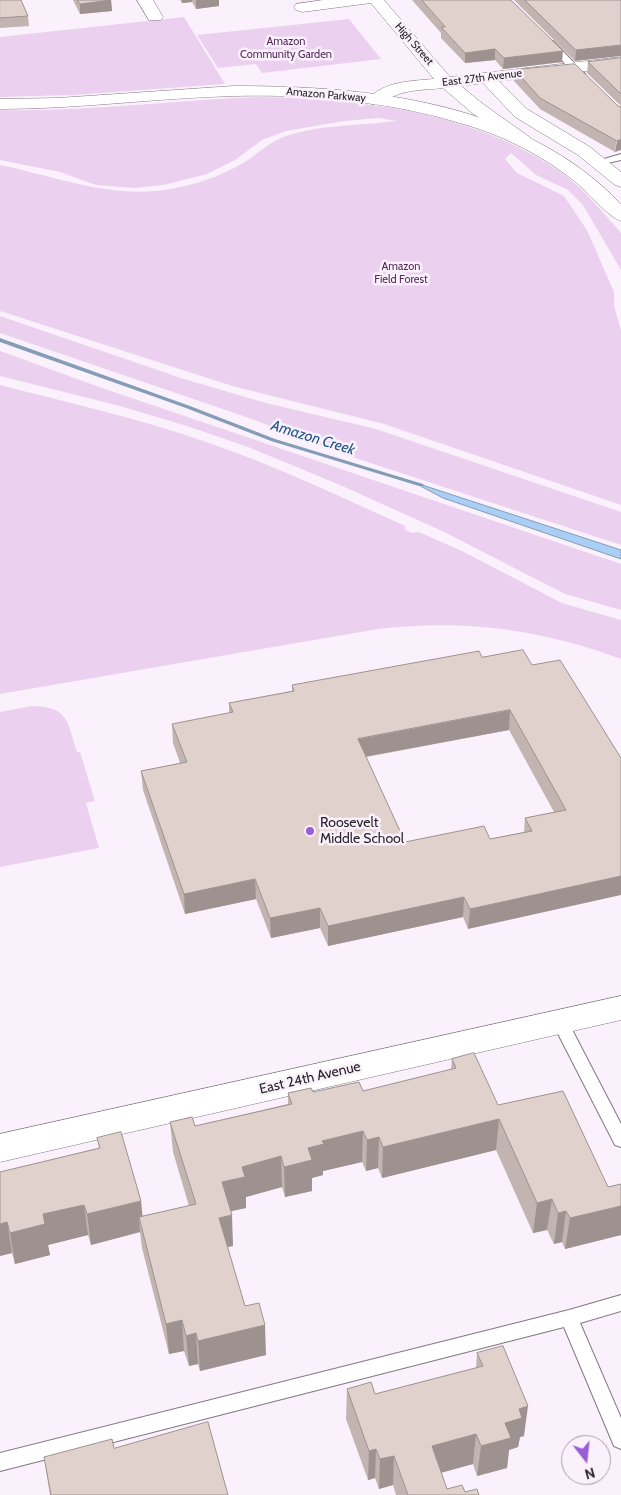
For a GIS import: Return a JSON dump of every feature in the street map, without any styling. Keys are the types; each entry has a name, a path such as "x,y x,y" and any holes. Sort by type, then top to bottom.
{"street":[{"path":"145,0 155,17"},
{"path":"302,7 358,0"},
{"name":"High Street","path":"376,0 446,82 477,108 525,142"},
{"name":"East 27th Avenue","path":"377,100 394,89 621,62"},
{"path":"486,77 522,113 599,162 621,181"},
{"name":"Amazon Parkway","path":"0,104 74,102 243,91 314,93 377,100 434,111 472,121 525,142 551,156 577,174 600,192 621,215"},
{"name":"East 24th Avenue","path":"0,1148 621,1008"}],"lane":[{"path":"540,33 587,80"},
{"path":"599,162 621,157"},
{"path":"560,1022 621,1140"},
{"path":"0,1462 569,1318 621,1303"},
{"path":"569,1318 621,1440"}],"green space":[{"path":"184,17 225,84 73,95 0,97 0,37"},
{"name":"Amazon Community Garden","path":"349,19 381,59 262,73 256,64 218,68 197,35"},
{"name":"Amazon Field Forest","path":"259,97 298,98 376,105 415,112 490,134 525,151 559,171 584,192 607,216 621,233 621,270 583,205 568,190 536,175 511,153 505,159 517,173 564,196 587,230 614,292 614,306 621,330 621,505 384,424 232,386 0,311 0,165 102,189 143,192 164,190 195,183 225,173 281,138 295,133 324,128 397,121 379,118 344,121 286,131 262,140 235,160 207,174 164,185 135,188 96,185 60,172 0,160 0,110 97,108"},
{"path":"0,316 184,379 266,403 376,429 621,512 621,545 343,454 249,418 0,333"},
{"path":"0,351 102,388 621,564 621,610 565,594 444,532 340,485 248,447 120,406 0,376"},
{"path":"0,385 131,419 183,434 234,452 308,482 405,526 405,530 412,533 419,532 462,551 562,603 621,620 621,659 561,640 501,629 441,625 410,626 378,629 0,694"},
{"path":"32,706 53,709 65,718 68,724 77,752 80,752 95,801 86,803 99,848 0,867 0,712"}],"water":[{"path":"413,482 621,550 621,559 443,498"}],"building":[{"path":"0,0 21,0 28,16 0,18"},
{"path":"78,0 111,0 80,4"},
{"path":"422,0 511,0 563,51 504,58 495,49 465,53 441,27 445,27"},
{"path":"525,0 621,0 621,45 576,50"},
{"path":"621,58 621,94 588,62"},
{"path":"575,64 621,107 621,139 617,141 540,98 515,70"},
{"path":"523,650 532,665 560,660 621,758 621,876 470,909 464,897 328,926 320,908 270,918 255,879 184,894 141,771 187,762 172,724 233,712 229,703 294,691 292,685 479,651 482,657","holes":["510,710 566,810 525,818 532,831 490,839 484,826 405,842 358,739"]},
{"path":"474,1053 498,1105 563,1091 608,1187 621,1184 621,1206 570,1218 566,1211 558,1213 552,1199 537,1203 499,1119 383,1147 379,1137 367,1140 363,1131 322,1141 324,1144 308,1148 312,1160 284,1167 281,1156 242,1167 245,1177 222,1182 232,1215 219,1218 245,1306 259,1303 265,1325 198,1341 196,1333 186,1336 182,1320 166,1324 139,1217 196,1204 170,1122 192,1117 195,1126 292,1104 288,1093 311,1088 313,1092 359,1082 363,1091 456,1068 452,1059"},
{"path":"121,1132 141,1201 87,1214 84,1205 43,1214 45,1224 10,1233 7,1222 0,1224 0,1172 100,1148 97,1138"},
{"path":"503,1346 528,1406 519,1409 522,1418 505,1423 511,1438 481,1446 476,1434 432,1446 447,1489 462,1485 465,1492 477,1489 479,1495 408,1495 394,1456 380,1459 376,1449 369,1451 347,1389 371,1382 375,1394 483,1366 477,1353"},
{"path":"208,1422 228,1495 51,1495 44,1457 112,1439 114,1448"}],"waterway":[{"name":"Amazon Creek","path":"0,340 188,407 273,440 421,485"}],"place":[{"name":"Roosevelt Middle School","path":"310,831"}]}
